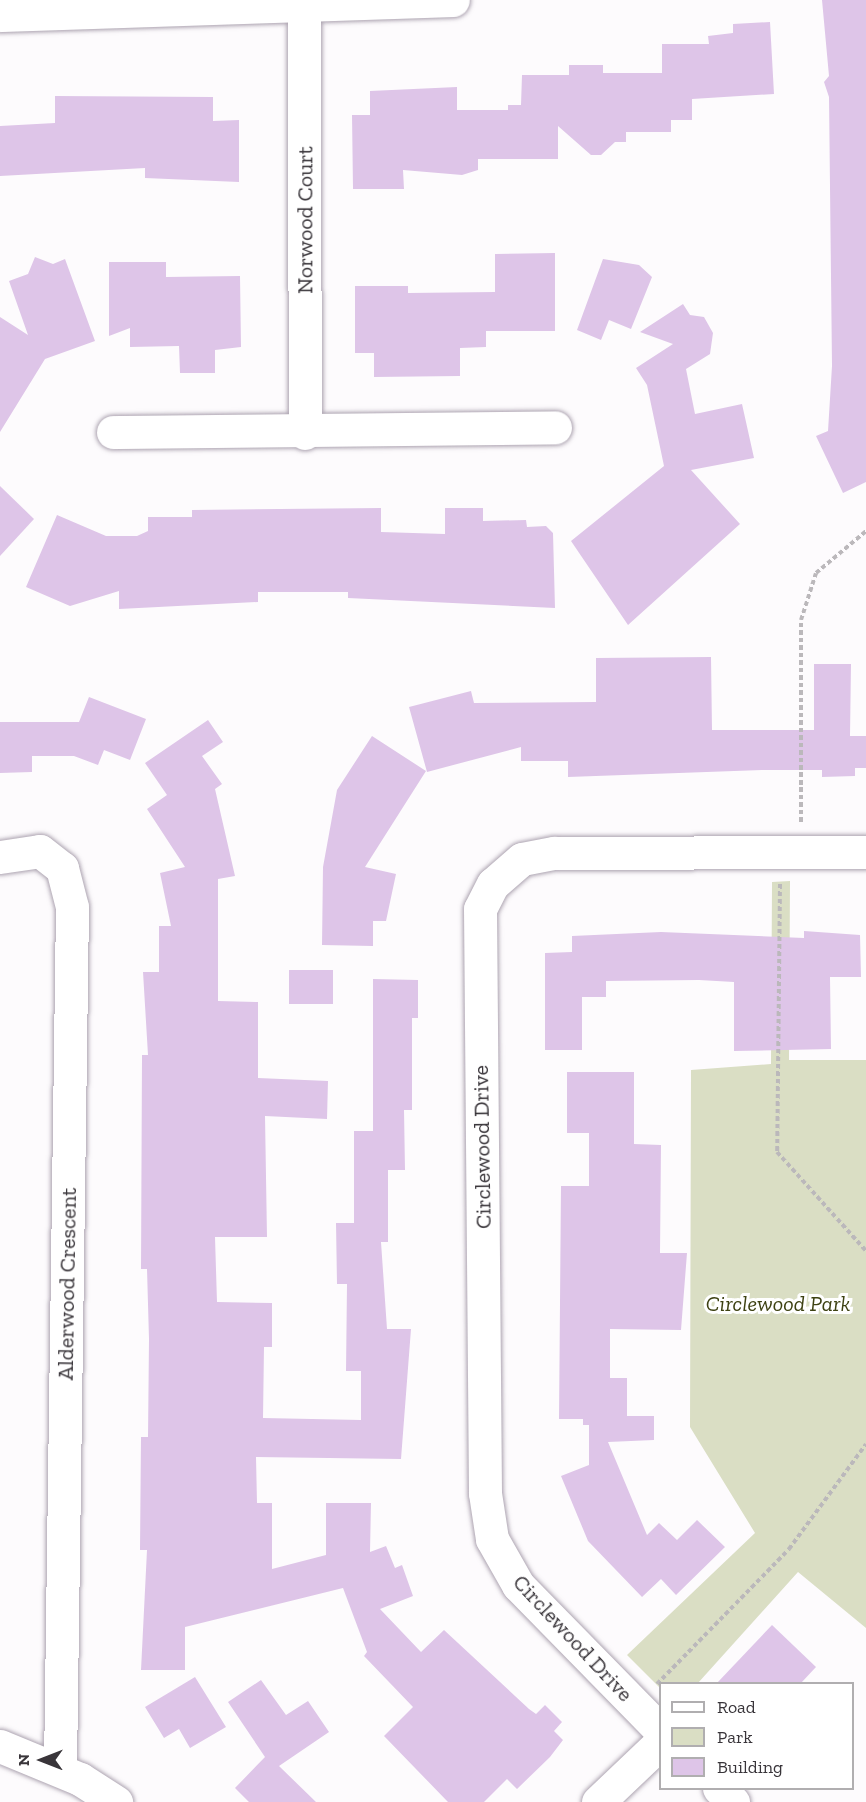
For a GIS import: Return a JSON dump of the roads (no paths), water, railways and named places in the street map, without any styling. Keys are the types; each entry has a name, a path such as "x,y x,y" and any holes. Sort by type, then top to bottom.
{"street":[{"path":"0,15 453,0"},
{"name":"Norwood Court","path":"304,4 305,433"},
{"path":"113,432 305,433 555,428"},
{"name":"Alderwood Crescent","path":"0,857 40,850 62,868 72,907 60,1769"},
{"name":"Circlewood Drive","path":"659,1729 518,1585 492,1539 485,1493 480,909 493,884 522,859 554,853 866,852"},
{"path":"598,1802 659,1744"},
{"path":"0,1746 60,1769 116,1802"},
{"path":"721,1790 733,1802"}],"park label":[{"name":"Circlewood Park","path":"778,1304"}]}
